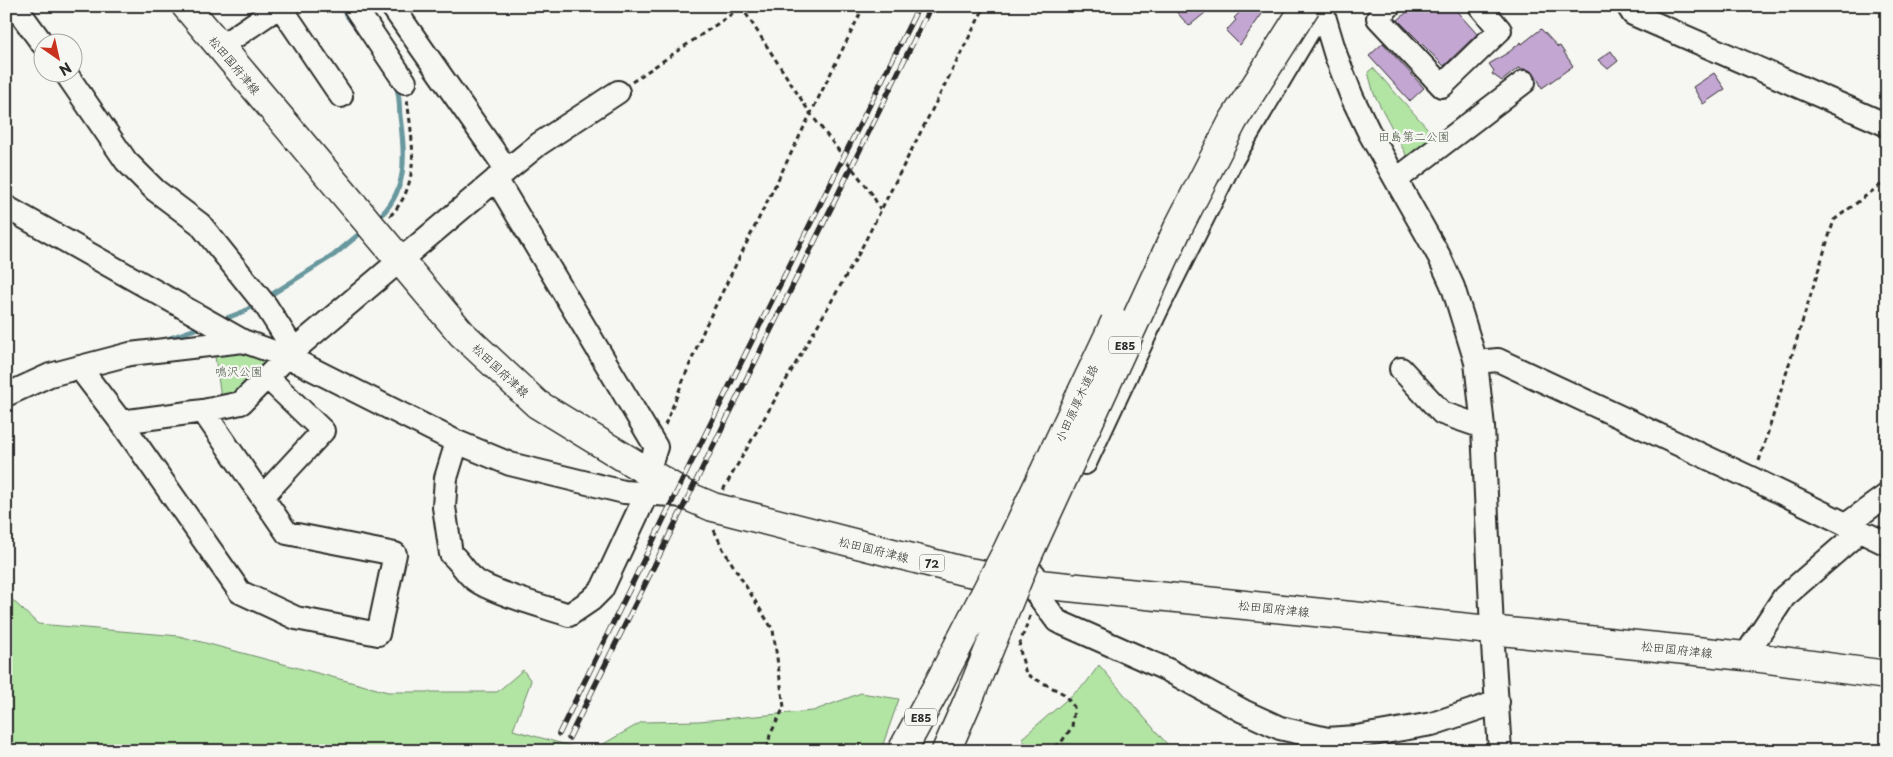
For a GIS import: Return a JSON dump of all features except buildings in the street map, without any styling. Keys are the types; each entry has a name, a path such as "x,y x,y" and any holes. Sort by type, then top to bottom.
{"main road":[{"name":"松田国府津線","path":"186,6 462,334 537,404 648,482 713,507 963,570 1029,584 1745,656 1887,675"},
{"name":"小田原厚木道路","path":"902,751 1007,551 1164,217 1217,113 1284,6"},
{"name":"小田原厚木道路","path":"946,751 1026,559 1178,228 1233,121 1318,7"}],"street":[{"path":"14,6 34,32"},
{"path":"220,48 280,6 341,96"},
{"path":"354,6 405,82"},
{"path":"392,6 501,174 656,447 648,482 602,589 591,600 569,615 504,593 475,580 462,562 450,554 444,507 446,478 457,442"},
{"path":"1389,6 1378,18 1442,86 1500,30 1480,6"},
{"path":"1628,6 1633,14 1887,125"},
{"path":"1318,7 1352,98 1369,132 1439,256 1453,286 1476,362 1483,427 1492,630 1500,751"},
{"path":"1318,7 1231,161 1198,225 1029,584 1057,620 1168,670 1243,711 1280,728 1327,739 1356,737 1432,724 1498,702"},
{"path":"72,82 126,161 155,190 200,224 266,306 291,353"},
{"path":"1396,180 1524,82"},
{"path":"121,422 203,411 241,403 291,353 501,174 539,144 618,92"},
{"path":"6,208 243,341 291,353 457,442 510,464 624,492 648,482"},
{"path":"6,394 50,375 130,354 243,341"},
{"path":"1476,362 1498,360 1887,544"},
{"path":"79,367 121,422 240,592 296,618 378,634 395,554 287,533 203,411"},
{"path":"1401,369 1442,413 1483,427"},
{"path":"262,497 323,431 267,377"},
{"path":"1745,656 1784,597 1851,539 1854,520 1887,495"}],"path":[{"path":"618,92 742,6 810,113 872,194 880,209"},
{"path":"656,447 705,328 864,6"},
{"path":"767,751 770,735 784,707 773,630 723,549 710,517 713,507 858,255 985,6"},
{"path":"375,231 394,212 404,198 411,176 413,148 405,82"},
{"path":"1753,479 1834,220 1887,180"},
{"path":"1031,614 1019,646 1026,674 1064,694 1074,707 1072,727 1060,744 1040,751"}],"green space":[{"name":"田島第二公園","path":"1373,68 1438,140 1410,162 1374,94 1368,72"},
{"name":"鳴沢公園","path":"214,350 268,353 273,368 222,404"},
{"path":"6,594 38,624 179,636 388,692 497,692 523,670 531,681 513,730 588,751 6,751"},
{"path":"1099,665 1173,751 1029,751 1022,738 1086,683"},
{"path":"861,693 899,699 882,747 846,751 591,751 642,722 699,721 813,711"}],"waterway":[{"path":"340,6 354,25"},
{"path":"376,220 387,209 394,197 402,172 403,145 399,97 396,86"},
{"path":"266,298 334,255 364,230"},
{"path":"219,321 245,311 257,303"},
{"path":"167,339 204,326"}],"railway":[{"path":"559,734 686,473 919,6"},
{"path":"569,738 931,6"}]}
